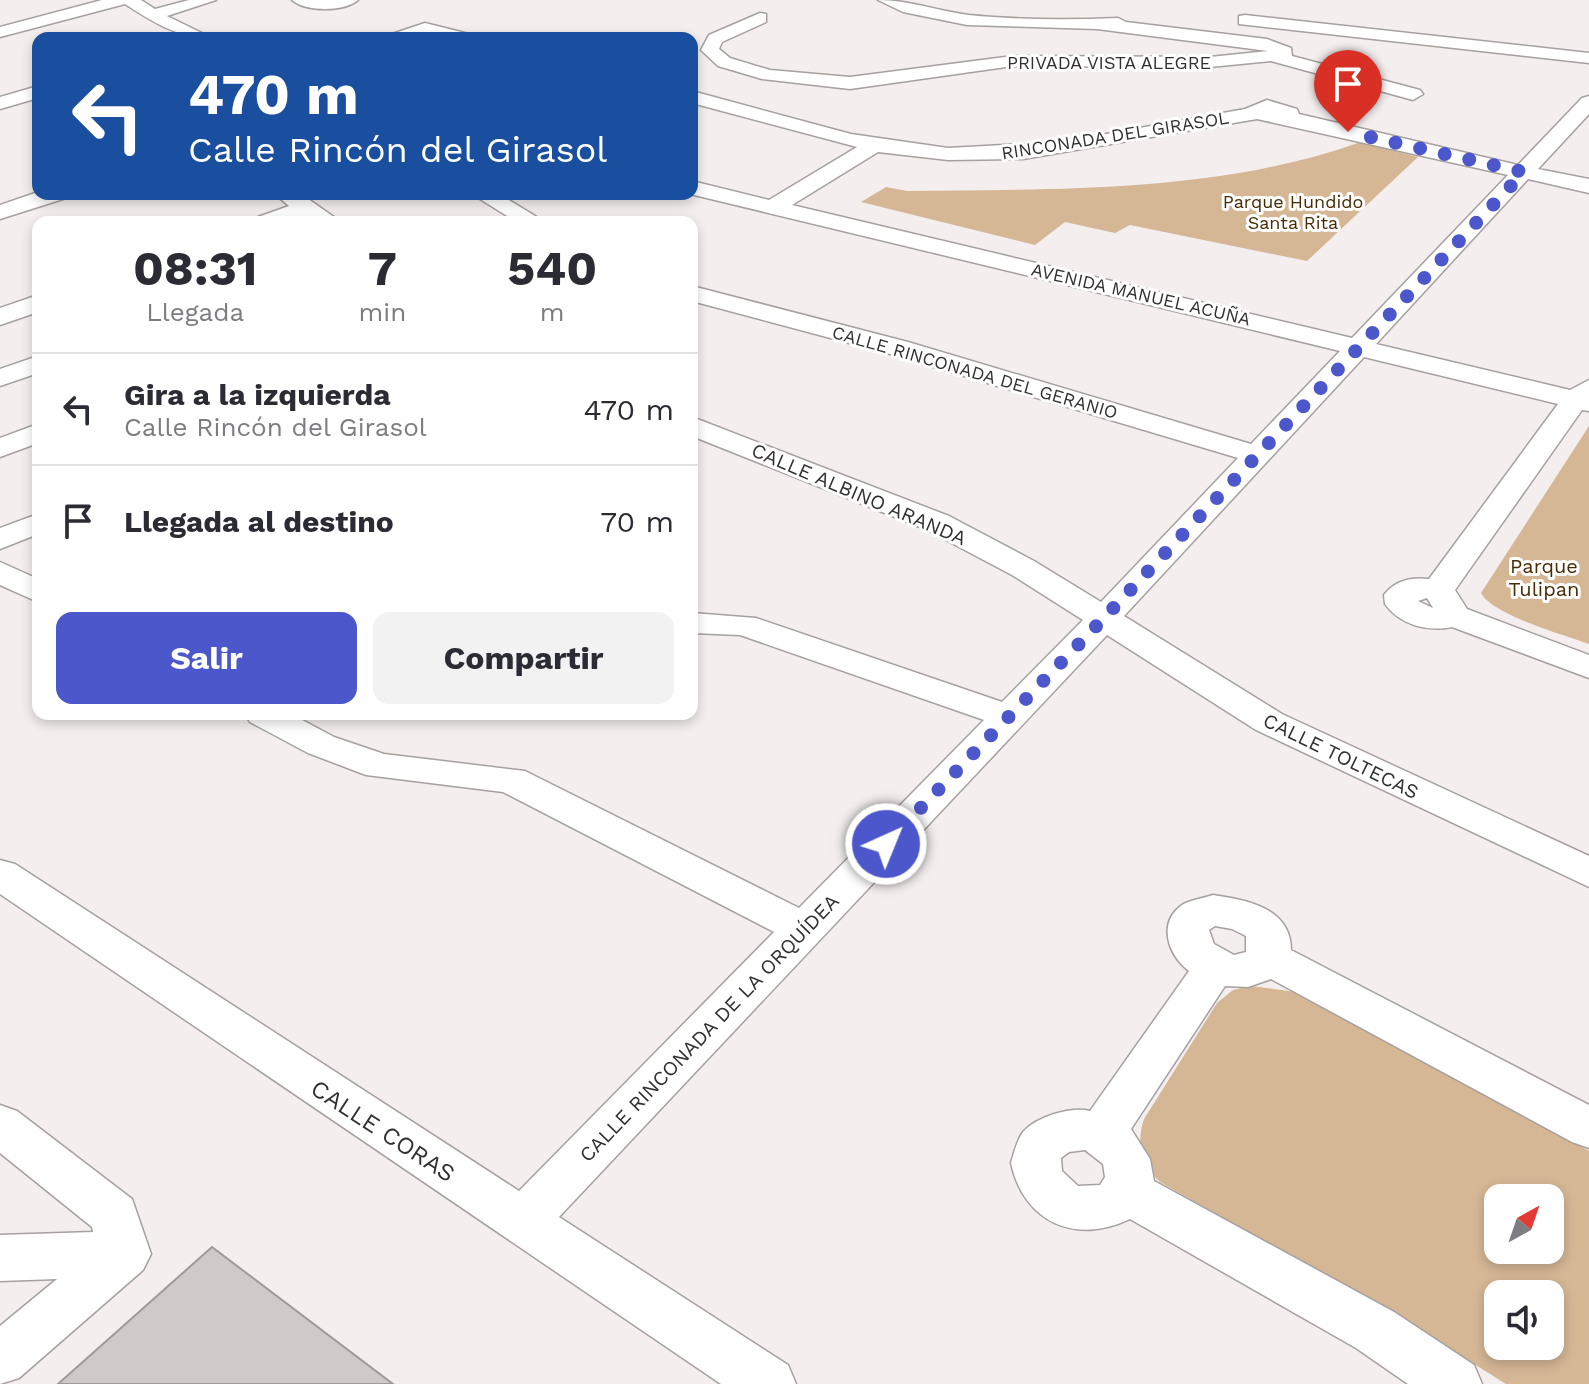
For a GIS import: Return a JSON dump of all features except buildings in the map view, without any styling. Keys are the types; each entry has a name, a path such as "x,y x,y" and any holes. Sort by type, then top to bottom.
{"street":[{"path":"4,28 121,0"},
{"path":"130,0 151,15 189,32"},
{"path":"151,15 208,0"},
{"path":"300,0 319,4 350,0"},
{"path":"886,0 916,10 1016,15 1096,24 1199,17"},
{"path":"40,5 61,16"},
{"name":"PRIVADA VISTA ALEGRE","path":"730,13 760,18 715,39 710,50 715,56 735,65 797,79 866,83 1013,61 1210,62 1276,57 1285,50 1267,44 1096,24"},
{"path":"1225,18 1288,17 1483,46 1589,58"},
{"path":"400,32 417,23 445,32"},
{"path":"1483,46 1497,31"},
{"path":"1276,57 1413,94"},
{"path":"0,103 32,94"},
{"name":"RINCONADA DEL GIRASOL","path":"698,99 875,145 951,155 1014,153 1257,113 1254,110 1258,107 1278,106 1290,113 1287,116 1369,138 1524,172"},
{"name":"CALLE RINCONADA DE LA ORQUÍDEA","path":"522,1222 1010,717 1524,172 1584,115"},
{"path":"781,202 875,145"},
{"path":"1524,172 1589,186"},
{"name":"AVENIDA MANUEL ACUÑA","path":"698,176 781,202"},
{"path":"0,197 32,187"},
{"name":"AVENIDA MANUEL ACUÑA","path":"698,189 781,202 1586,393"},
{"path":"0,212 37,200"},
{"path":"296,200 321,216"},
{"path":"494,200 523,216"},
{"path":"282,216 307,207"},
{"name":"CALLE RINCONADA DEL GERANIO","path":"698,295 899,348 1257,455"},
{"path":"0,317 32,305"},
{"path":"0,378 32,366"},
{"path":"1586,393 1447,603 1589,667"},
{"name":"CALLE ALBINO ARANDA","path":"698,428 938,523 1023,568 1104,618"},
{"path":"0,448 32,435"},
{"path":"0,539 32,526"},
{"path":"0,572 32,589"},
{"name":"CALLE TOLTECAS","path":"1104,618 1269,722 1589,873"},
{"path":"698,623 744,625 1010,717"},
{"path":"274,720 321,745 379,766 511,780 804,929"},
{"name":"CALLE CORAS","path":"0,874 768,1384"},
{"path":"1213,910 1233,911 1252,918 1266,930 1273,945 1269,958 1247,971 1215,967 1197,956 1188,942 1188,928 1197,916 1213,910"},
{"path":"1269,958 1589,1128"},
{"path":"1101,1134 1215,967"},
{"path":"0,1125 114,1215 125,1254"},
{"path":"1082,1129 1101,1134 1117,1145 1127,1160 1131,1176 1126,1191 1114,1204 1095,1210 1074,1208 1054,1199 1041,1185 1034,1168 1036,1152 1046,1138 1062,1130 1082,1129"},
{"path":"1126,1191 1375,1330 1454,1384"},
{"path":"2,1259 125,1254"},
{"path":"0,1360 125,1254"}],"green space":[{"name":"Parque Hundido Santa Rita","path":"1361,142 1418,157 1307,261 1130,225 1115,233 1065,222 1035,245 861,202 886,187 907,191 1022,190 1194,179 1306,159"},
{"name":"Parque Tulipan","path":"1589,426 1589,644 1514,617 1481,593"},
{"path":"1251,986 1296,992 1589,1151 1589,1384 1506,1384 1415,1327 1160,1182 1144,1161 1140,1137 1144,1119 1217,1003 1233,990"}],"route":[{"path":"886,844 1104,618 1524,172 1348,132"}]}
